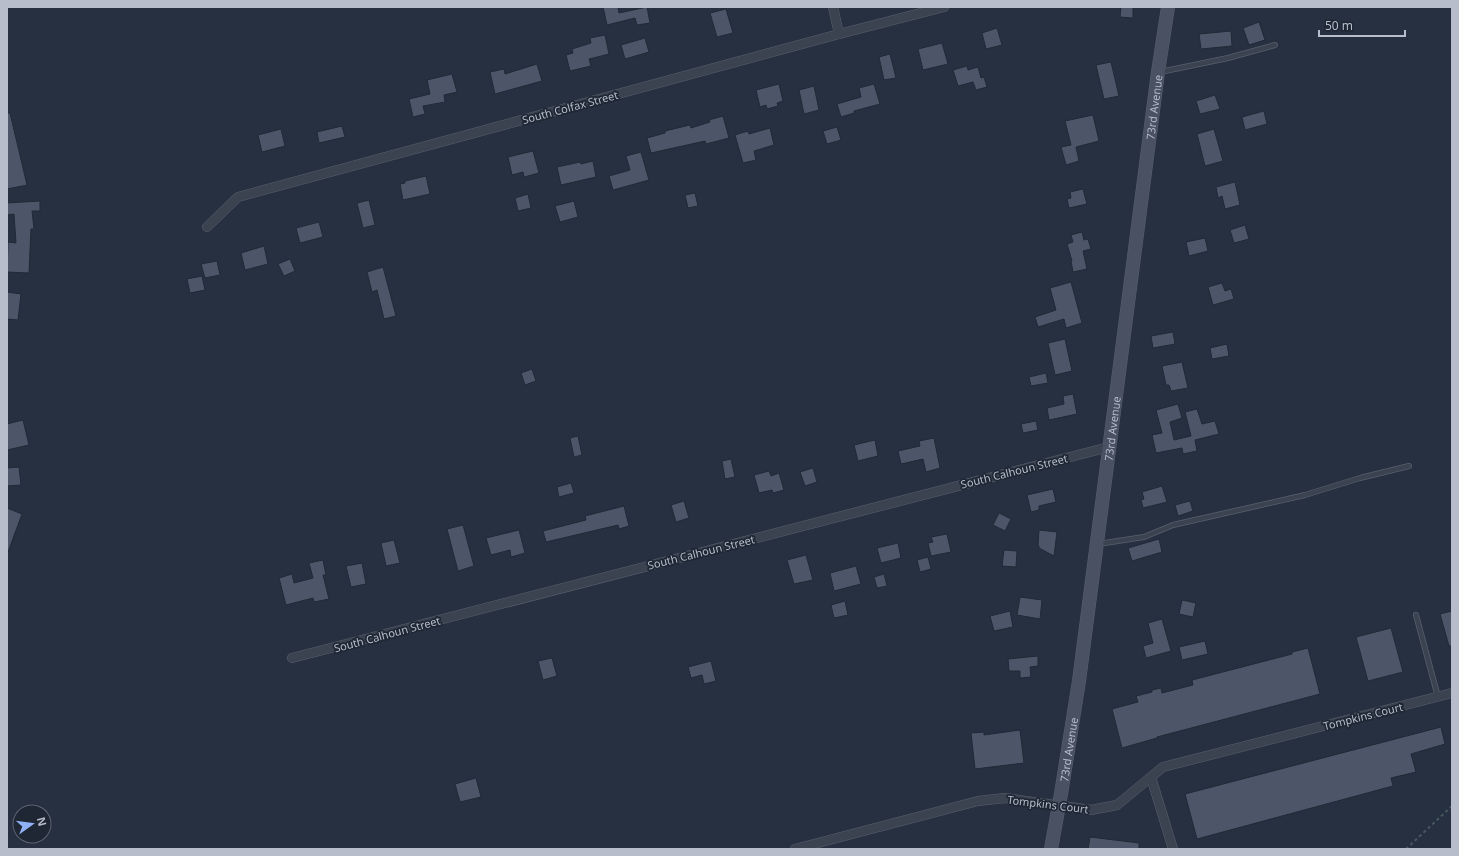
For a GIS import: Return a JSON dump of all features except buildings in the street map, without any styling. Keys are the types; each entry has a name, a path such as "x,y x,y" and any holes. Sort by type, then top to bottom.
{"street":[{"path":"833,7 839,34"},
{"name":"South Colfax Street","path":"207,227 238,197 839,34 944,7"},
{"name":"73rd Avenue","path":"1051,849 1079,681 1158,72 1168,7"},
{"name":"South Calhoun Street","path":"292,658 1109,447"},
{"name":"Tompkins Court","path":"795,849 978,801 1005,798 1059,804 1091,810 1117,805 1163,767 1452,693"},
{"path":"1151,777 1173,849"}],"lane":[{"path":"1158,72 1228,58 1275,45"},
{"path":"1097,544 1119,542 1144,537 1173,525 1305,495 1360,478 1409,466"},
{"path":"1416,615 1438,697"}],"path":[{"path":"1406,849 1452,806"}]}
